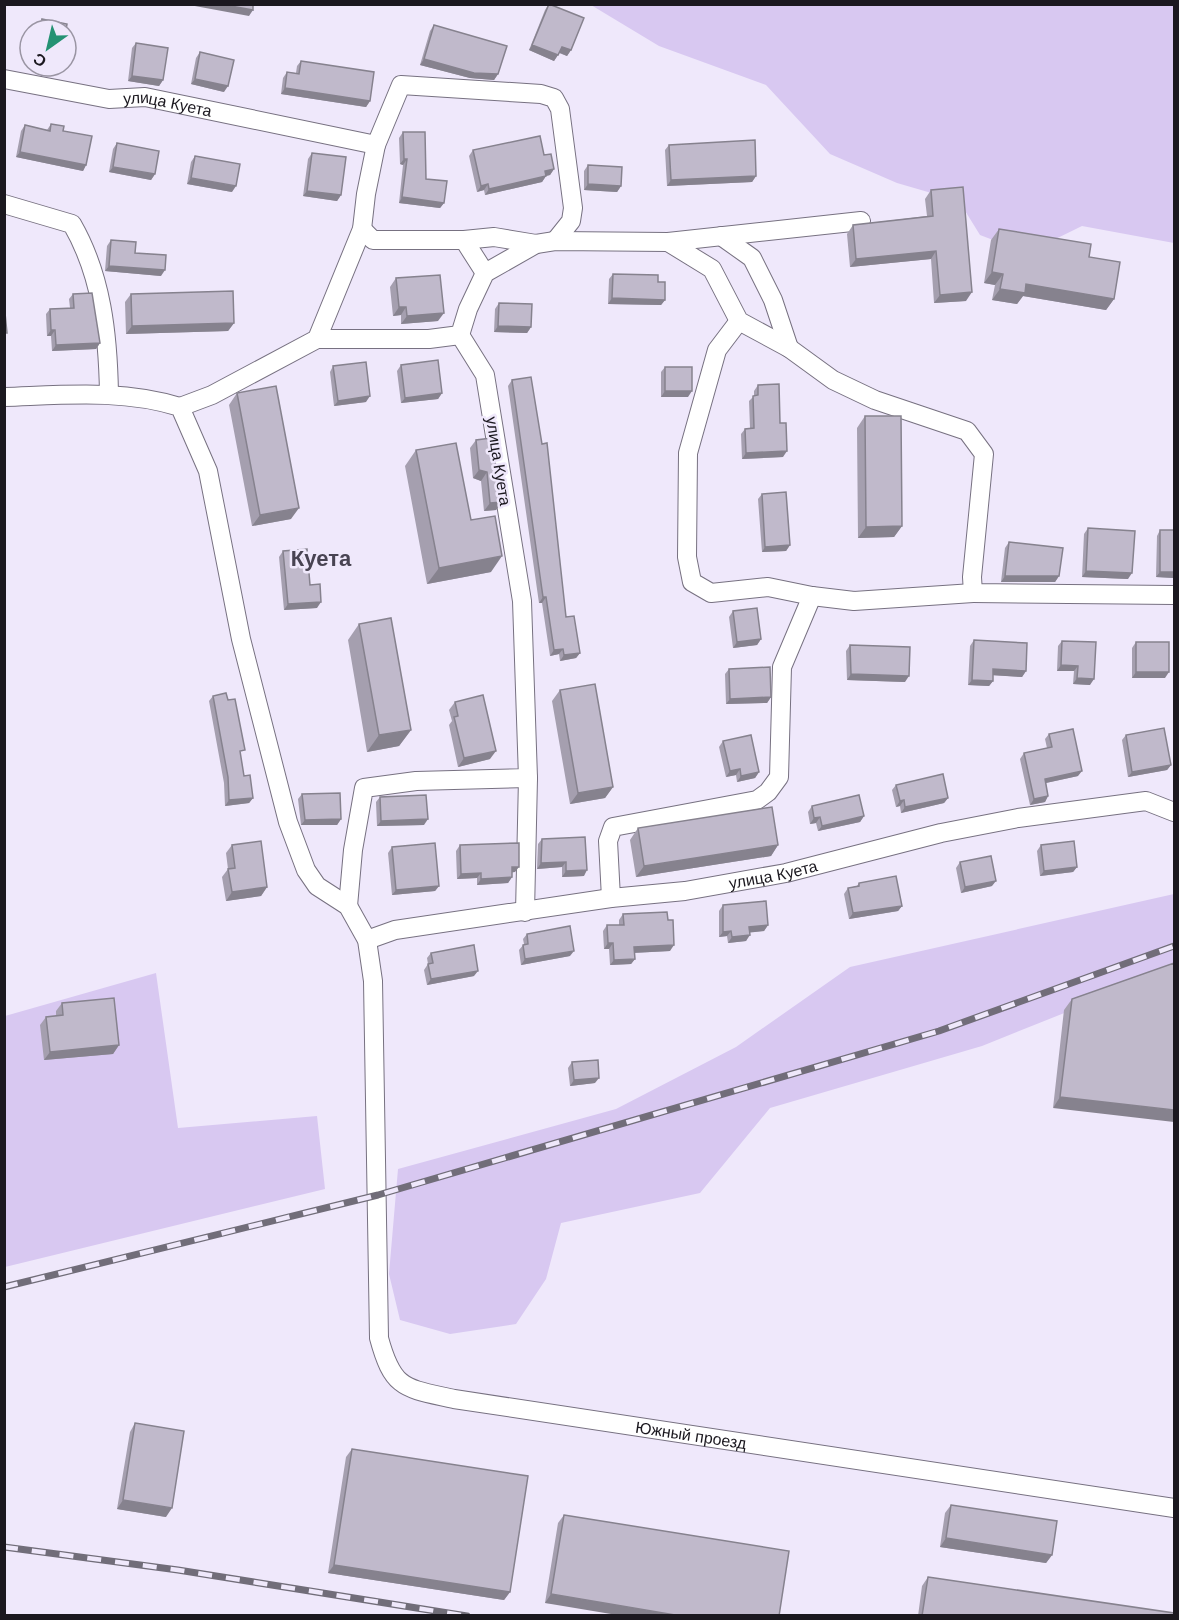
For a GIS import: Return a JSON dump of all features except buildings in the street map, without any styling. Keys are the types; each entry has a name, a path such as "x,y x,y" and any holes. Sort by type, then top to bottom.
{"street":[{"name":"улица Куета","path":"4,79 109,99 146,97 376,145"},
{"path":"317,339 362,229 366,194 376,145 401,86 541,94 554,98 560,109 573,208 571,221 555,241"},
{"path":"4,204 72,224 86,249 100,296 108,354 109,394"},
{"path":"362,229 373,240 464,240 494,237 536,244 555,241 668,242 861,221"},
{"path":"721,236 752,258 773,300 789,348"},
{"path":"464,240 485,273"},
{"path":"668,242 712,269 739,321 789,348 833,380 875,400 967,431 984,454 973,593"},
{"path":"4,397 109,394 151,398 180,407 212,395 317,339 429,339 460,335 468,309 485,273 536,244"},
{"path":"739,321 717,350 688,453 687,557 692,582 711,593 768,587 812,596 854,601 973,593 1174,595"},
{"name":"улица Куета","path":"460,335 485,375 522,601 528,778 525,912"},
{"path":"180,407 208,471 241,639 288,822 306,870 317,886 348,906 368,940"},
{"path":"611,898 608,841 613,827 757,800 774,784 778,777 782,667 812,596"},
{"path":"348,906 353,850 364,788 416,782 528,778"},
{"name":"улица Куета","path":"368,940 395,930 611,898 685,891 786,873 941,833 1018,818 1146,801 1174,812"},
{"name":"Южный проезд","path":"368,940 373,981 379,1338 387,1367 399,1382 414,1390 454,1399 918,1467 1174,1508"}],"shaded area":[{"path":"591,5 1174,5 1174,243 1082,226 1027,253 980,235 959,201 897,183 830,154 766,85 659,46"},
{"path":"1174,894 1174,969 982,1046 770,1108 700,1193 561,1223 546,1279 516,1324 450,1334 400,1320 389,1274 398,1169 616,1109 736,1047 850,967"},
{"path":"156,973 178,1128 317,1116 325,1189 5,1267 5,1016"}],"railway":[{"path":"4,1287 378,1195 939,1031 1174,946"},
{"path":"4,1547 178,1570 467,1616"}],"district":[{"name":"Куета","path":"321,558"}]}
